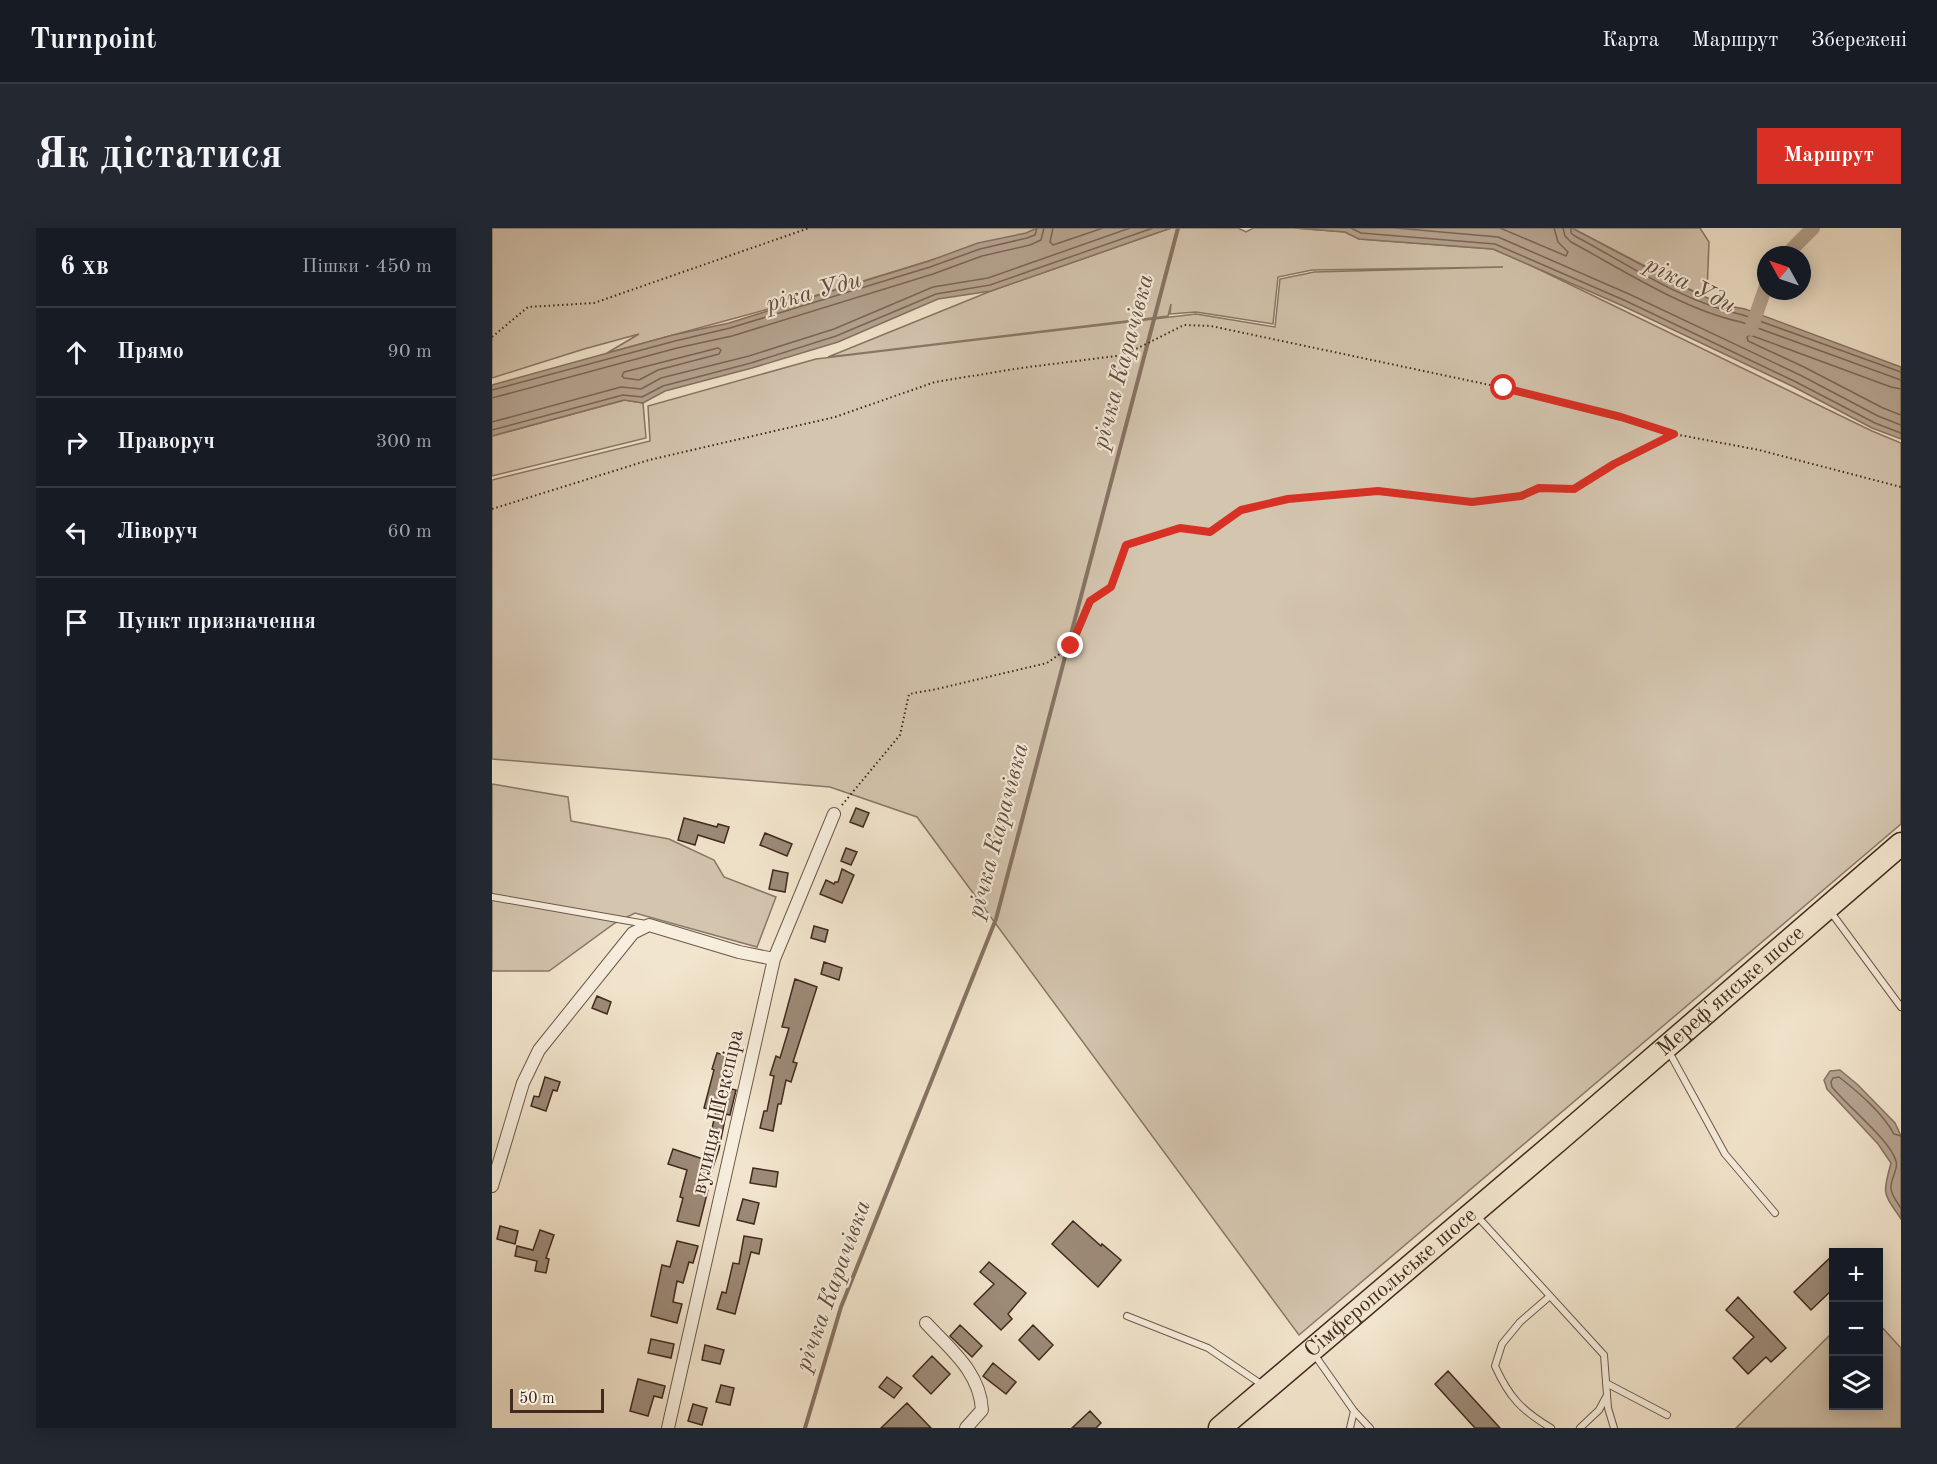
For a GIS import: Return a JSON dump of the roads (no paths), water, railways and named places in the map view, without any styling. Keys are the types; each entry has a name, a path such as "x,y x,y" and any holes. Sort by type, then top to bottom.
{"highway":[{"name":"Мереф'янське шосе","path":"1561,1138 1901,844"},
{"name":"Сімферопольське шосе","path":"1220,1428 1561,1138"}],"street":[{"name":"вулиця Шекспіра","path":"668,1428 774,959 834,814"},
{"path":"492,1186 523,1083 539,1050 633,933 649,925 739,952 774,959"},
{"path":"926,1323 971,1371 981,1394 982,1410 966,1428"}],"lane":[{"path":"492,897 649,925"},
{"path":"1827,908 1901,1007"},
{"path":"1666,1047 1725,1154 1775,1213"},
{"path":"1474,1212 1604,1355 1606,1396 1614,1428"},
{"path":"1550,1296 1521,1322 1502,1344 1495,1366 1506,1390 1529,1415 1551,1428"},
{"path":"1127,1316 1208,1348 1267,1388"},
{"path":"1311,1351 1354,1412 1370,1428"},
{"path":"1606,1383 1667,1415"},
{"path":"1580,1428 1599,1410 1606,1396"},
{"path":"1350,1428 1354,1412"}],"water":[{"path":"1037,228 1171,228 991,291 938,299 838,342 665,391 643,403 624,400 492,436 492,385 673,335 729,323 929,261 978,243 1026,233"},
{"path":"1295,228 1572,228 1679,285 1723,305 1745,309 1901,367 1901,439 1872,428 1794,387 1623,306 1493,249 1359,239 1345,232"},
{"path":"1840,1070 1895,1123 1901,1136 1901,1219 1888,1198 1885,1188 1891,1163 1878,1144 1827,1089 1824,1080 1830,1071"}],"waterway":[{"name":"річка Карачівка","path":"805,1428 841,1307 996,919 1178,228"},
{"path":"1795,246 1813,228"},
{"path":"1751,329 1761,300"}],"water label":[{"name":"ріка Уди","path":"1690,286"},
{"name":"ріка Уди","path":"814,293"}]}
